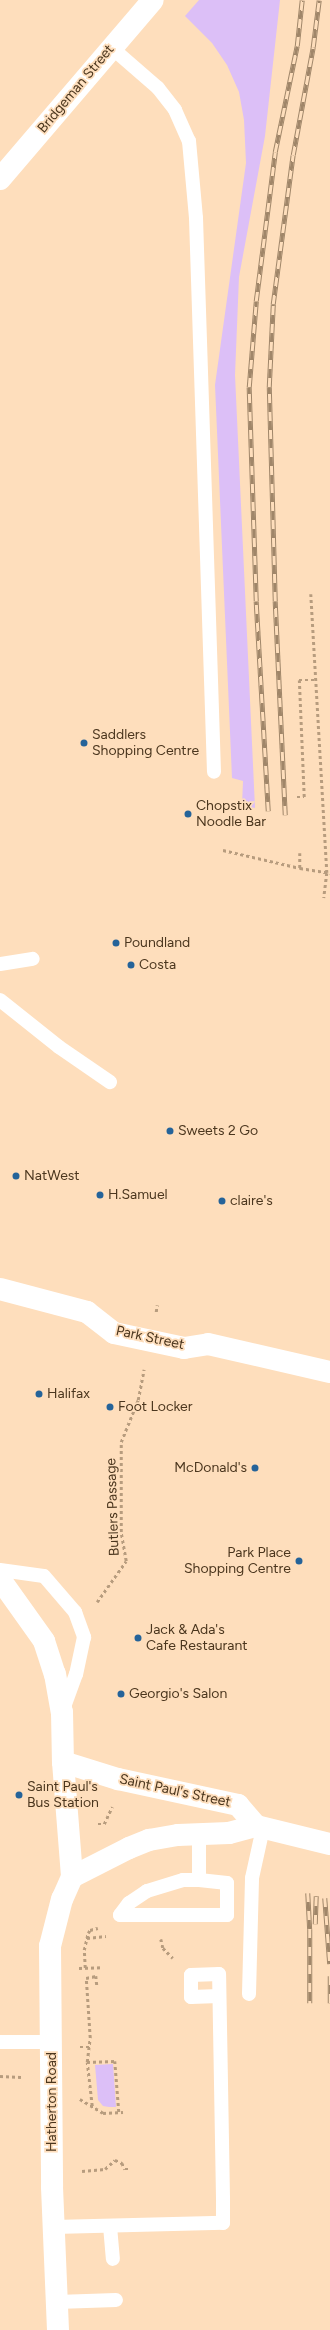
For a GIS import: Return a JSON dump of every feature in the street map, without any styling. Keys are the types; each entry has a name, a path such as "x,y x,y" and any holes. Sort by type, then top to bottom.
{"street":[{"name":"Bridgeman Street","path":"0,179 153,0"},
{"name":"Park Street","path":"0,1289 87,1312 114,1333 184,1348 208,1344 330,1372"},
{"path":"0,1579 44,1641 55,1674 62,1712 62,1762 72,1877 111,1856 149,1840 178,1835 229,1833 260,1827 330,1844"},
{"name":"Saint Paul's Street","path":"62,1762 118,1779 238,1805 260,1827"},
{"name":"Hatherton Road","path":"58,2330 52,2172 50,1946 62,1899 72,1877"}],"lane":[{"path":"112,48 158,88 175,110 189,141 196,218 214,772"},
{"path":"0,964 33,959"},
{"path":"0,1000 59,1047 110,1082"},
{"path":"0,1570 44,1576 75,1612 84,1637 76,1674 62,1712"},
{"path":"250,1994 252,1878 260,1827"},
{"path":"199,1834 199,1880"},
{"path":"183,1880 199,1880 227,1883 227,1915 120,1915 129,1903 147,1891 183,1880"},
{"path":"54,2227 223,2223 219,1996 218,1974 191,1975 191,1997 219,1996"},
{"path":"0,2042 52,2042"},
{"path":"110,2226 113,2259"},
{"path":"57,2302 116,2300"}],"path":[{"path":"311,594 329,873 324,898"},
{"path":"297,797 304,797 299,680 316,680"},
{"path":"222,850 300,868 329,873"},
{"path":"300,853 300,868"},
{"name":"Butlers Passage","path":"80,1627 126,1561 121,1532 122,1442 138,1400"},
{"path":"68,1824 104,1824 111,1813 118,1779"},
{"path":"85,1968 84,1950 90,1930 102,1928"},
{"path":"158,1934 163,1948 191,1975"},
{"path":"87,1938 111,1935"},
{"path":"90,1968 103,1966"},
{"path":"92,2106 87,2062 89,2047 86,1978 96,1976 97,1985"},
{"path":"79,2047 89,2047"},
{"path":"87,2062 115,2060 121,2112 111,2113"},
{"path":"52,2172 105,2169 116,2160 122,2163 125,2169 128,2169"}],"shaded area":[{"path":"199,0 280,0 265,136 239,277 235,375 255,808 242,805 243,781 232,778 215,385 246,163 244,120 239,92 227,65 212,43 185,16"},
{"path":"113,2064 116,2107 109,2107 103,2106 98,2100 95,2065"}],"railway":[{"path":"268,811 256,601 249,387 256,301 275,152 297,46 302,0"},
{"path":"285,815 275,601 269,387 273,304 293,155 313,47 319,0"},
{"path":"308,1893 310,1929 310,2003"},
{"path":"315,1924 316,1896"},
{"path":"325,1898 330,1964"},
{"path":"330,1976 330,2003"}],"place":[{"name":"Saddlers Shopping Centre","path":"84,743"},
{"name":"Chopstix Noodle Bar","path":"188,814"},
{"name":"Poundland","path":"116,943"},
{"name":"Costa","path":"131,965"},
{"name":"Sweets 2 Go","path":"170,1131"},
{"name":"NatWest","path":"16,1176"},
{"name":"H.Samuel","path":"100,1195"},
{"name":"claire's","path":"222,1201"},
{"name":"Halifax","path":"39,1394"},
{"name":"Foot Locker","path":"110,1407"},
{"name":"McDonald's","path":"255,1468"},
{"name":"Park Place Shopping Centre","path":"299,1561"},
{"name":"Jack & Ada's Cafe Restaurant","path":"138,1638"},
{"name":"Georgio's Salon","path":"121,1694"},
{"name":"Saint Paul's Bus Station","path":"19,1795"}]}
